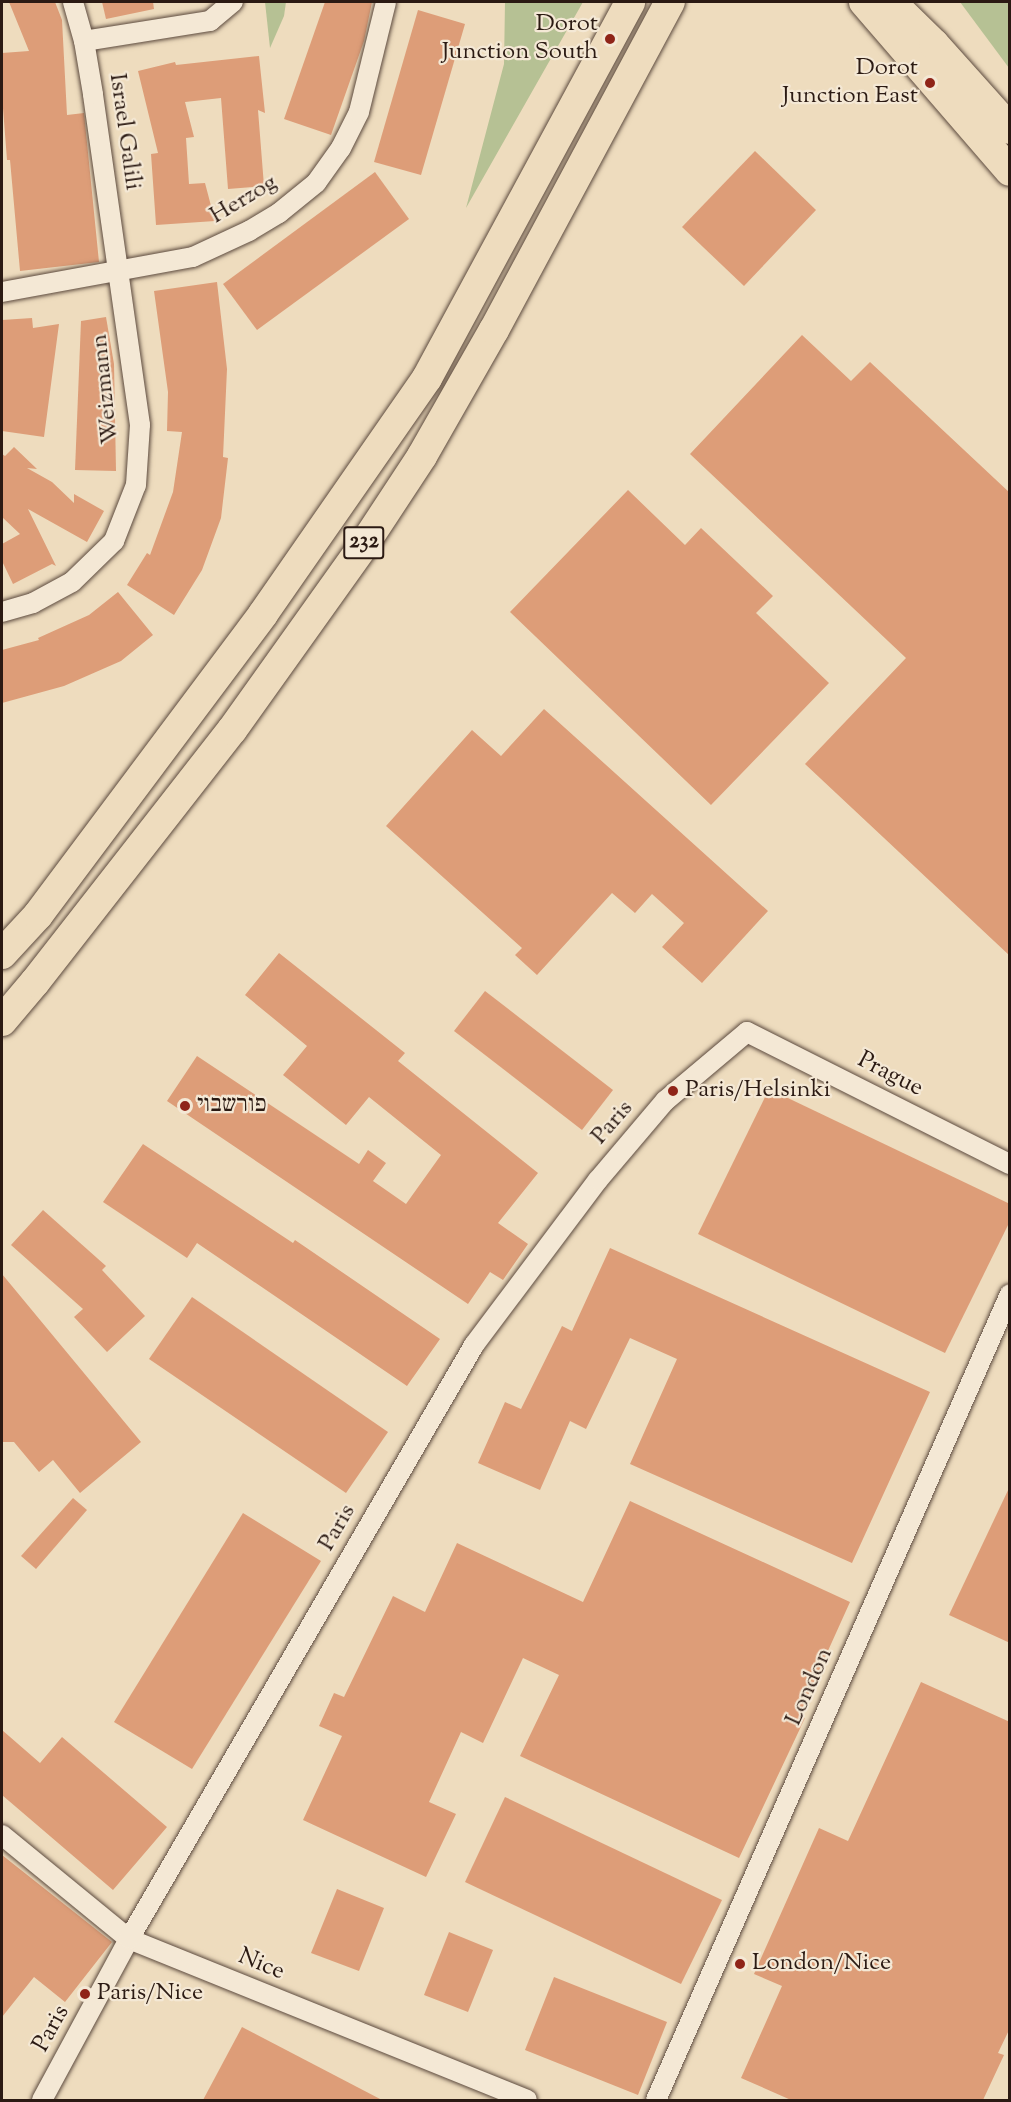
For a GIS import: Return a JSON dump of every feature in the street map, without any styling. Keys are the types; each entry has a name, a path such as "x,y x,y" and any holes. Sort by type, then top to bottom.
{"main road":[{"name":"232","path":"2,954 38,915 263,614 427,378 630,2"},
{"path":"864,2 1010,171"},
{"path":"891,2 934,44 1010,129"},
{"name":"232","path":"2,1021 232,730 422,456 494,330 669,8"}],"street":[{"name":"Israel Galili","path":"73,2 84,41 117,272"},
{"path":"84,41 210,21 233,2"},
{"name":"Herzog","path":"2,292 193,256 279,213 316,183 341,148 359,111 386,2"},
{"name":"Weizmann","path":"2,612 33,603 72,582 114,541 136,485 140,425 117,272"},
{"name":"Prague","path":"747,1032 1010,1164"},
{"name":"Paris","path":"42,2100 129,1939 474,1345 598,1180 665,1101 747,1032"},
{"name":"London","path":"656,2100 1010,1294"},
{"name":"Nice","path":"2,1835 129,1939 527,2100"}],"green space":[{"path":"265,2 286,2 284,16 270,48"},
{"path":"505,2 583,2 466,208 504,64"},
{"path":"960,2 1009,2 1009,68"}],"building":[{"path":"9,2 55,2 62,20 67,115 84,113 99,262 20,271 10,160 7,160 2,95 2,53 29,51"},
{"path":"102,2 153,2 154,9 106,19"},
{"path":"325,2 372,2 364,41 331,135 284,119"},
{"path":"418,10 465,24 421,175 374,162"},
{"path":"259,56 265,113 258,110 264,186 228,189 221,98 185,102 194,137 186,138 189,184 205,183 215,221 156,225 151,154 158,153 138,71 175,62 176,65"},
{"path":"755,151 816,210 744,286 682,227"},
{"path":"375,172 409,219 257,330 223,284"},
{"path":"217,282 227,369 223,457 228,458 221,518 202,570 174,615 127,585 147,553 150,555 173,492 182,432 167,431 168,392 154,291"},
{"path":"106,317 114,364 116,471 75,470 81,321"},
{"path":"32,318 33,328 59,324 44,437 2,431 2,320"},
{"path":"802,335 851,381 870,362 1010,493 1010,956 805,764 906,658 690,454"},
{"path":"14,447 37,469 27,468 52,482 74,503 74,494 104,511 87,542 28,509 56,566 52,564 13,584 2,561 2,544 20,534 2,517 2,454 5,456"},
{"path":"628,490 685,545 701,528 773,596 756,613 829,683 711,805 510,612"},
{"path":"118,592 153,635 121,661 64,686 2,703 2,650 39,640 38,638 89,615"},
{"path":"544,709 768,911 702,983 662,947 684,923 652,894 635,913 612,893 537,975 515,955 522,948 386,826 472,730 501,756"},
{"path":"279,953 405,1053 398,1061 538,1173 498,1223 528,1244 503,1280 490,1272 468,1304 167,1101 197,1056 359,1164 368,1150 386,1163 373,1181 406,1204 441,1155 369,1097 346,1125 283,1075 307,1046 245,995"},
{"path":"485,991 613,1090 582,1130 454,1031"},
{"path":"769,1089 1010,1204 1010,1221 945,1353 698,1234"},
{"path":"143,1144 293,1243 295,1240 440,1339 407,1386 197,1243 187,1258 103,1202"},
{"path":"43,1210 106,1266 102,1270 145,1316 107,1352 74,1317 83,1309 11,1245"},
{"path":"610,1248 930,1392 852,1563 630,1464 677,1359 630,1338 586,1429 570,1421 540,1490 478,1463 505,1402 521,1409 562,1326 572,1331"},
{"path":"2,1274 141,1442 80,1493 53,1460 39,1472 14,1442 2,1442"},
{"path":"192,1297 388,1432 346,1493 149,1359"},
{"path":"1010,1486 1010,1643 949,1615"},
{"path":"73,1498 87,1510 36,1569 21,1556"},
{"path":"630,1501 850,1602 799,1715 805,1718 739,1858 520,1756 559,1675 523,1658 483,1743 461,1732 429,1802 456,1814 426,1877 303,1820 342,1736 319,1726 334,1693 344,1697 393,1596 425,1612 457,1543 583,1602"},
{"path":"243,1513 321,1561 192,1769 114,1722"},
{"path":"921,1682 1010,1722 1010,2028 998,2053 1004,2055 983,2100 791,2100 741,2078 782,1986 754,1974 819,1828 848,1841"},
{"path":"2,1730 40,1763 62,1737 167,1827 113,1890 2,1795"},
{"path":"505,1797 722,1900 681,1984 465,1882"},
{"path":"2,1855 112,1942 65,2002 34,1977 2,2017"},
{"path":"337,1889 384,1908 359,1971 311,1953"},
{"path":"449,1932 493,1950 468,2012 424,1995"},
{"path":"554,1977 667,2022 638,2095 525,2050"},
{"path":"242,2027 382,2100 203,2100"}],"place":[{"name":"Dorot Junction South","path":"610,39"},
{"name":"Dorot Junction East","path":"930,83"},
{"name":"Paris/Helsinki","path":"673,1091"},
{"name":"פורשבוי","path":"185,1106"},
{"name":"London/Nice","path":"740,1964"},
{"name":"Paris/Nice","path":"85,1994"}]}
